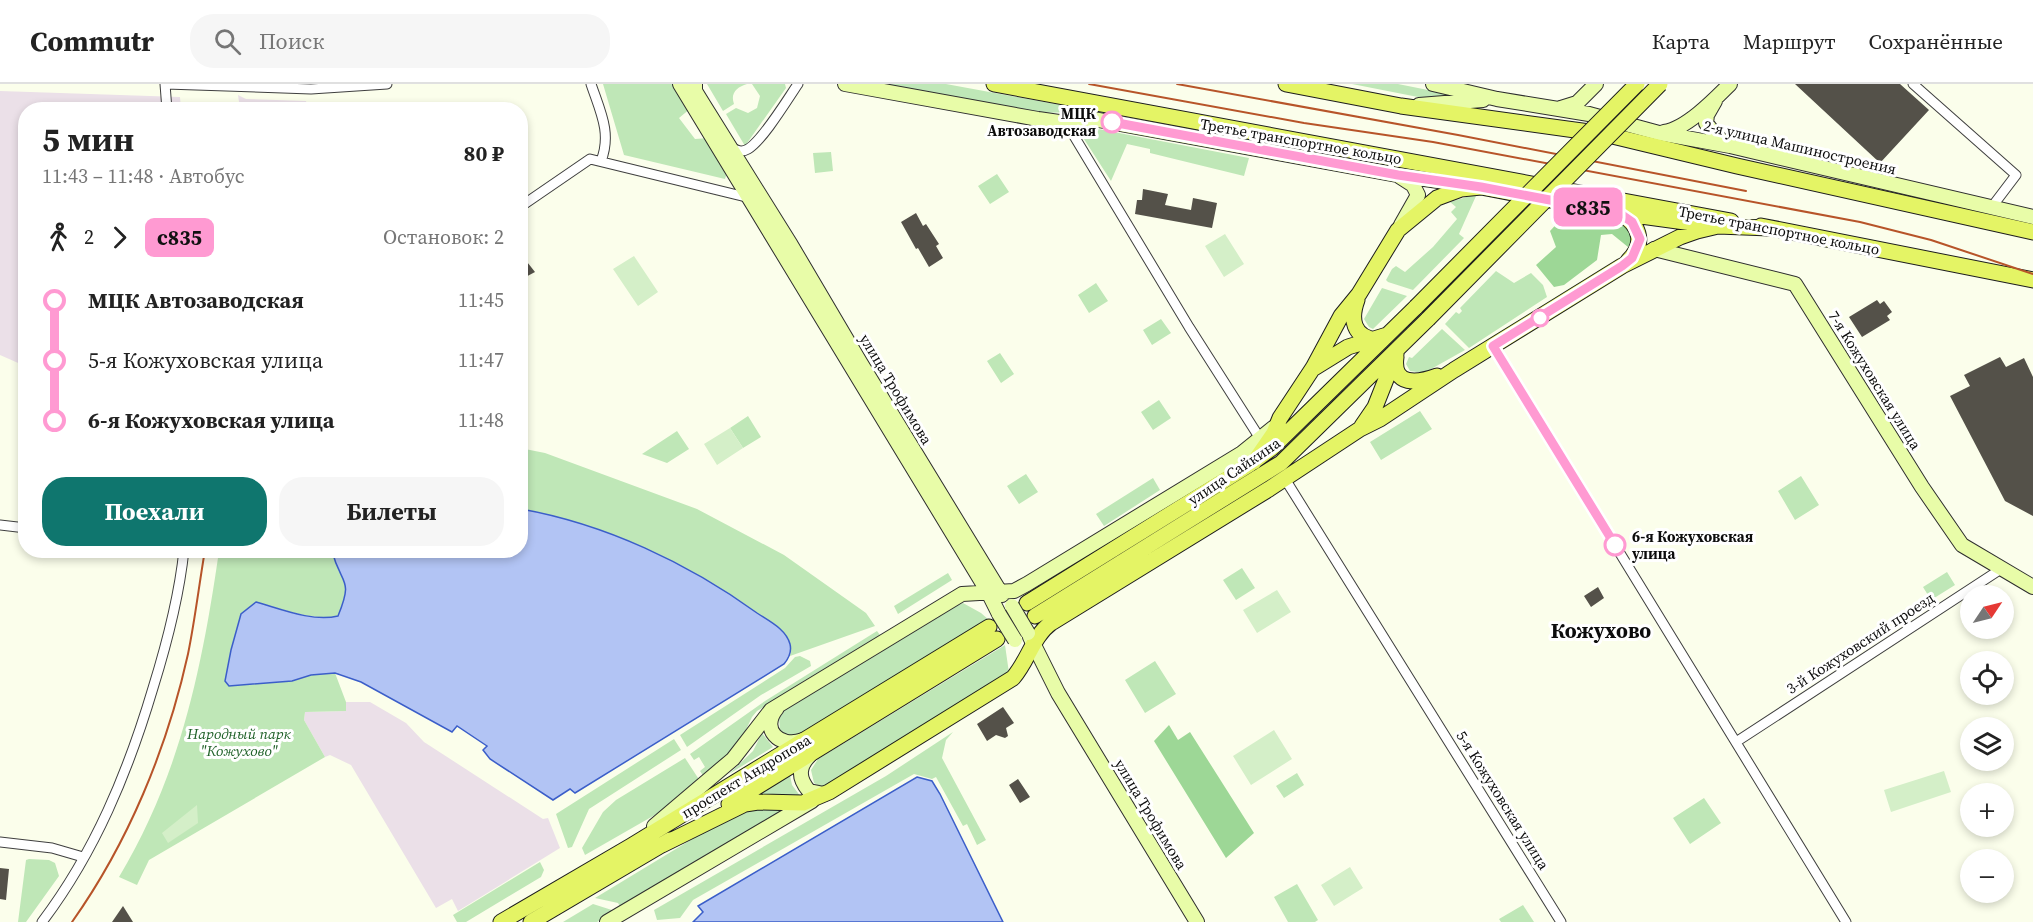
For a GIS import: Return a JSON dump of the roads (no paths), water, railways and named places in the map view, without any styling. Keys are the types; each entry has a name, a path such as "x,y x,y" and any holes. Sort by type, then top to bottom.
{"main road":[{"name":"улица Трофимова","path":"680,84 786,259 994,591 1025,608 1030,645 1197,922"},
{"name":"улица Трофимова","path":"695,84 694,91 764,201 994,591 999,614 1015,640 1030,645"},
{"path":"844,84 1038,119 1065,122 1093,119 1619,213 1718,226 1770,228"},
{"name":"Третье транспортное кольцо","path":"994,84 1816,236 2033,279"},
{"path":"1286,84 1401,106 1604,134 2033,232"},
{"path":"1433,84 1497,99"},
{"path":"1559,108 1577,103 1596,84"},
{"name":"улица Сайкина","path":"1025,608 1254,462 1284,437 1416,308 1637,84"},
{"name":"улица Сайкина","path":"1025,608 1241,490 1292,453 1397,351 1660,84"},
{"path":"1659,132 1673,130 1683,125 1718,97 1730,84"},
{"path":"1585,96 1584,108 1589,114"},
{"path":"1718,97 1707,115 1706,123 1716,136 1730,146"},
{"path":"1401,106 1497,99"},
{"name":"2-я улица Машиностроения","path":"1497,99 1589,114 2033,218"},
{"path":"1254,462 1271,430 1313,368 1341,316 1359,294 1418,195 1413,185 1398,175"},
{"path":"1398,230 1437,198 1461,189 1481,187"},
{"path":"1619,213 1632,222 1640,239 1632,258 1622,266"},
{"name":"улица Сайкина","path":"1318,456 1622,266 1680,237 1718,226"},
{"name":"7-я Кожуховская улица","path":"1654,249 1795,284 1922,486 1962,545 2033,587"},
{"path":"1359,294 1352,312 1354,326 1362,336 1376,340"},
{"path":"1313,368 1348,347 1376,340 1394,330"},
{"path":"1397,351 1396,369 1405,380 1420,382 1454,369"},
{"path":"1360,429 1375,407 1397,351"},
{"path":"631,846 722,771 741,750 764,716 786,700 955,598 973,592 1014,591 1027,584 1271,430 1311,411"},
{"path":"607,922 824,794 1013,678 1030,645 1052,623 1285,479 1318,456"},
{"name":"проспект Андропова","path":"501,922 809,746 993,633"},
{"path":"786,700 774,711 771,718 773,732 778,739 788,744 809,746 802,765 801,779 809,791 824,794"},
{"name":"проспект Андропова","path":"531,922 662,845 809,746"},
{"path":"662,845 745,804 803,803 824,794"},
{"path":"549,922 575,896"}],"street":[{"path":"166,102 165,84 310,89 387,84"},
{"path":"591,84 606,130 606,148 601,161"},
{"path":"730,147 738,151 747,150 798,84"},
{"path":"1913,84 2016,175 1991,208"},
{"path":"1065,122 1195,336 1271,430"},
{"path":"528,202 590,159 764,201"},
{"path":"1493,346 1846,922"},
{"name":"улица Сайкина","path":"1241,490 1318,456"},
{"name":"5-я Кожуховская улица","path":"1285,479 1561,922"},
{"path":"0,525 18,527"},
{"path":"42,922 83,857 118,791 142,724 170,631 183,558"},
{"name":"3-й Кожуховский проезд","path":"1736,742 2001,569"},
{"path":"0,842 52,848 83,857"}],"water":[{"path":"528,511 614,535 674,562 772,622 788,639 790,652 784,664 575,793 570,789 553,800 490,759 483,750 487,746 457,726 452,732 361,682 335,673 311,675 292,681 229,686 225,681 241,614 256,602 307,616 338,616 346,588 334,558 528,558"},
{"path":"917,777 932,781 940,794 1003,922 693,922 703,912 698,906"}],"railway":[{"path":"1089,84 1304,123 1433,142 1860,222 1931,240 2033,274"},
{"path":"1177,84 1458,135 1746,191"},
{"path":"72,922 92,892 128,828 157,760 188,654 204,558"}],"place":[{"name":"МЦК Автозаводская","path":"1112,122"},
{"name":"6-я Кожуховская улица","path":"1615,545"}],"district":[{"name":"Кожухово","path":"1601,630"}],"park label":[{"name":"Народный парк \"Кожухово\"","path":"239,742"}]}
